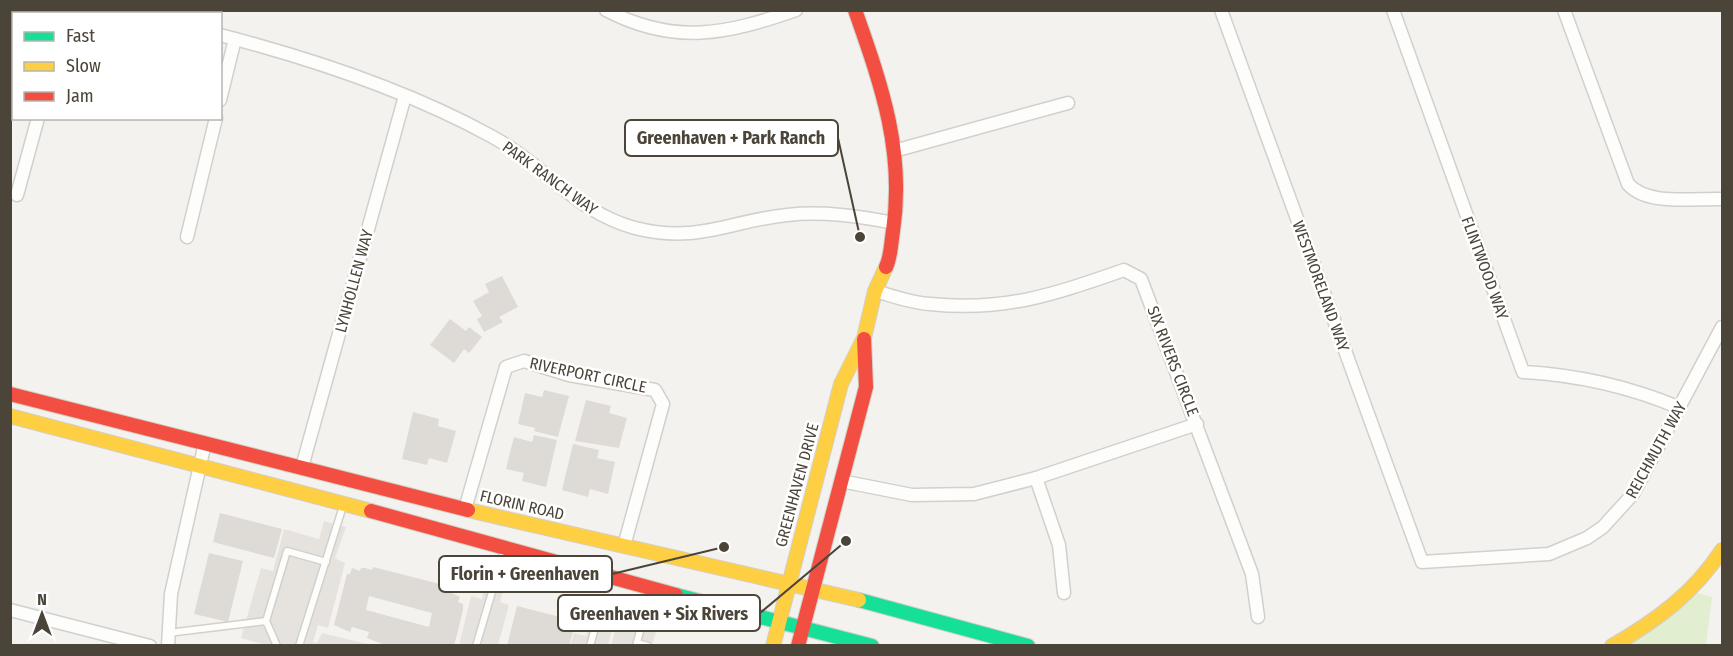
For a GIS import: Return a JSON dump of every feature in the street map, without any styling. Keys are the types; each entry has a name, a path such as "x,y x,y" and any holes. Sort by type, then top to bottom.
{"main road":[{"name":"GREENHAVEN DRIVE","path":"773,645 841,384 864,338 875,291 888,263 894,223 894,151 885,96 855,10"},
{"name":"GREENHAVEN DRIVE","path":"798,645 866,387 864,338"},
{"name":"FLORIN ROAD","path":"10,394 465,509 788,583 1028,645"},
{"path":"10,416 505,547 777,623 872,645"},
{"path":"1612,645 1652,624 1687,595 1722,550"}],"street":[{"path":"606,10 641,26 685,34 730,31 796,10"},
{"name":"WESTMORELAND WAY","path":"1221,10 1422,562"},
{"name":"FLINTWOOD WAY","path":"1393,10 1523,372 1582,377 1615,384 1680,408"},
{"path":"1564,10 1628,184 1635,193 1650,197 1722,199"},
{"name":"PARK RANCH WAY","path":"222,36 298,57 405,96 491,136 529,161 582,205 634,228 666,234 699,234 771,217 806,213 836,213 894,223"},
{"path":"222,92 236,39"},
{"name":"LYNHOLLEN WAY","path":"302,467 405,96"},
{"path":"894,151 1068,103"},
{"path":"17,195 37,120"},
{"path":"187,237 216,120"},
{"name":"SIX RIVERS CIRCLE","path":"841,481 883,490 940,496 974,494 1036,478 1197,424 1141,279 1124,270 1050,296 990,306 928,304 875,291"},
{"name":"REICHMUTH WAY","path":"1422,562 1549,554 1587,538 1604,527 1633,494 1722,327"},
{"name":"RIVERPORT CIRCLE","path":"465,509 506,366 524,361 569,375 655,390 663,404 624,546"},
{"path":"1197,424 1252,574 1258,617"},
{"path":"168,639 171,594 205,443"},
{"path":"1036,478 1059,545 1064,593"},
{"path":"10,610 150,645"}],"lane":[{"path":"299,645 344,504"},
{"path":"476,645 505,547"},
{"path":"278,645 266,621 287,551 326,562"},
{"path":"648,645 637,644 651,589"},
{"path":"168,639 266,621"},
{"path":"590,645 597,621"}],"green space":[{"path":"1697,593 1712,597 1706,645 1626,646"}],"shaded area":[{"path":"324,521 346,527 335,558 345,563 328,628 318,625 313,642 317,643 322,633 371,645 266,645 241,638 261,568 273,571 284,529 319,539"},
{"path":"488,563 509,570 500,602 509,605 498,645 459,646 471,596 482,599"},
{"path":"643,608 662,613 652,645 611,646 616,627 626,629 640,621"},
{"path":"591,617 614,624 608,645 570,646 574,633 586,636"}],"building":[{"path":"502,276 518,307 499,317 503,322 484,332 477,319 482,316 473,301 489,292 485,284"},
{"path":"450,319 466,331 469,327 482,337 469,353 464,349 454,363 430,345"},
{"path":"544,390 569,396 558,437 518,424 525,393 542,397"},
{"path":"586,400 611,406 609,413 627,418 619,448 575,441"},
{"path":"413,412 439,419 438,426 456,431 447,463 429,458 427,465 402,459"},
{"path":"534,435 557,440 546,487 522,481 524,473 506,469 514,437 532,442"},
{"path":"573,444 599,450 597,458 615,462 608,494 590,489 588,497 562,490"},
{"path":"220,513 282,529 274,558 213,542"},
{"path":"209,553 243,561 228,622 194,614"},
{"path":"373,567 444,585 443,589 460,597 458,602 463,604 463,610 454,646 388,646 367,638 369,632 352,627 350,632 334,625 347,574 350,574 352,568 360,571 361,568 372,570","holes":["369,596 432,613 429,627 366,610"]},
{"path":"517,606 576,621 569,646 507,646"}],"traffic: fast":[{"path":"676,595 872,646"},
{"path":"859,600 1028,646"}],"traffic: slow":[{"path":"773,646 841,384 864,338 875,291 886,267"},
{"path":"10,416 371,511"},
{"path":"468,510 859,600"},
{"path":"1612,646 1673,605 1699,580 1722,550"}],"traffic: jam":[{"path":"855,10 882,91 893,145 896,202 891,250 886,267"},
{"path":"798,646 866,387 864,339"},
{"path":"10,394 468,510"},
{"path":"371,511 676,595"}],"place":[{"name":"Greenhaven + Park Ranch","path":"860,237"},
{"name":"Greenhaven + Six Rivers","path":"846,541"},
{"name":"Florin + Greenhaven","path":"724,547"}]}
